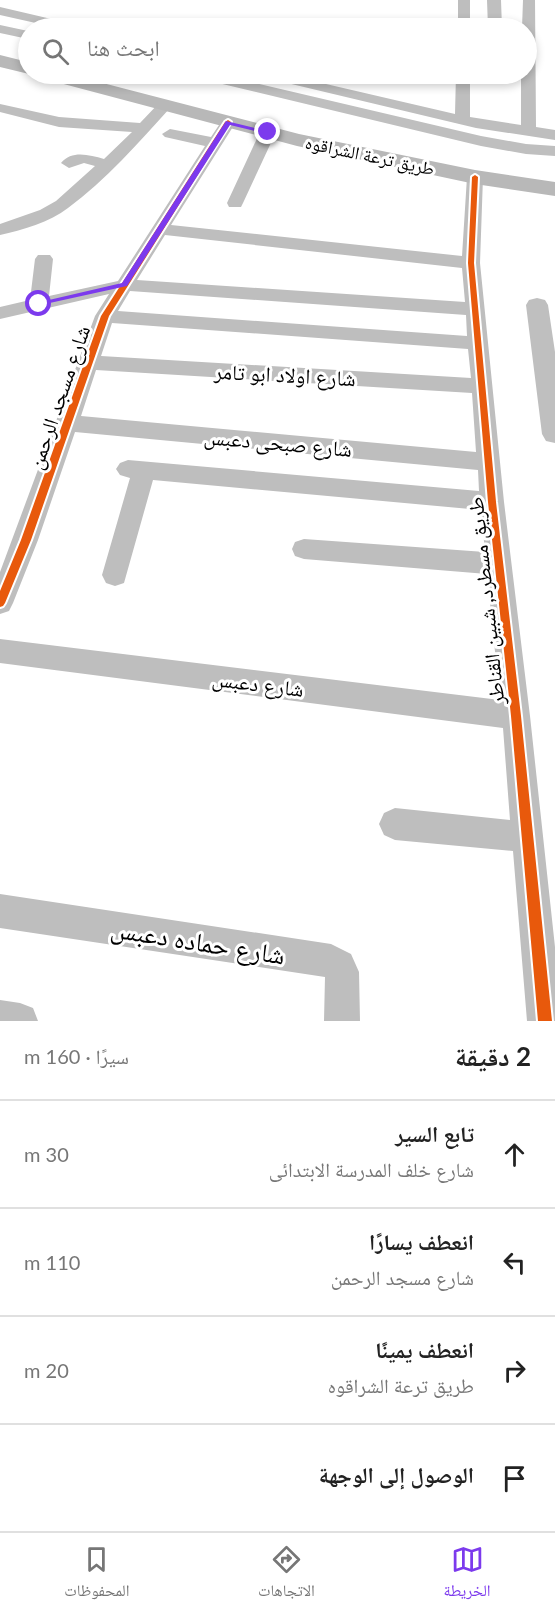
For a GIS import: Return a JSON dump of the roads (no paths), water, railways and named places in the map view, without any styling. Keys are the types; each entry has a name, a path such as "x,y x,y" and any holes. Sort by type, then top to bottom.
{"street":[{"path":"464,0 464,18"},
{"path":"529,0 529,18"},
{"path":"0,11 30,18"},
{"path":"0,61 18,66"},
{"name":"طريق ترعة الشراقوه","path":"86,84 268,132 475,177 555,189"},
{"path":"309,84 462,120 555,135"},
{"path":"462,120 463,84"},
{"path":"528,84 528,132"},
{"path":"0,230 14,217 46,214 62,205 165,105"},
{"path":"2,126 5,110 38,126 142,128"},
{"name":"شارع مسجد الرحمن","path":"0,603 26,540 105,316 228,122"},
{"path":"235,202 268,132"},
{"path":"170,134 214,143"},
{"path":"69,163 83,158 106,164"},
{"name":"طريق مسطرد, شبين القناطر","path":"475,177 471,262 477,343 516,716 526,837 548,1019"},
{"path":"158,230 471,262"},
{"path":"39,304 44,259"},
{"path":"0,313 124,285 475,309"},
{"path":"105,316 477,343"},
{"name":"شارع اولاد ابو تامر","path":"88,362 481,386"},
{"name":"شارع صبحى دعبس","path":"67,423 488,462"},
{"name":"شارع صبحى دعبس","path":"115,575 136,470 492,502"},
{"path":"304,549 499,564"},
{"name":"شارع دعبس","path":"0,651 516,716"},
{"path":"395,824 526,837"},
{"name":"شارع حماده دعبس","path":"0,911 331,961 339,966 342,972 342,1021"},
{"path":"0,1018 20,1021"}],"waterway":[{"path":"494,0 495,18"},
{"path":"0,29 18,33"},
{"path":"241,84 481,141 526,149 555,151"},
{"path":"537,305 555,434"}]}
